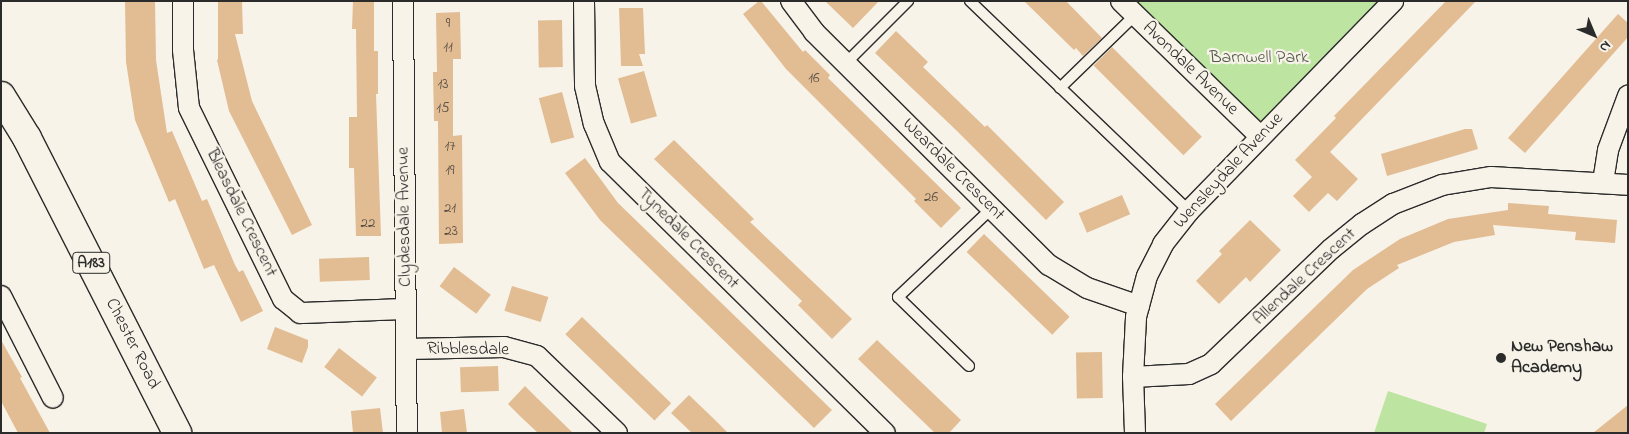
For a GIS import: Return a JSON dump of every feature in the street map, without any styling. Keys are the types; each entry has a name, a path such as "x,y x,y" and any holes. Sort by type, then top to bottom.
{"main road":[{"name":"Chester Road","path":"1,96 27,138 177,433"}],"street":[{"name":"Bleasdale Crescent","path":"183,1 183,50 189,108 284,299 300,313 406,309"},
{"name":"Clydesdale Avenue","path":"403,1 407,433"},
{"name":"Tynedale Crescent","path":"584,1 585,86 594,124 610,162 884,433"},
{"name":"Weardale Crescent","path":"791,1 814,32 1048,265 1087,288 1139,306"},
{"name":"Wensleydale Avenue","path":"1133,377 1136,317 1147,276 1163,244 1189,211 1393,1"},
{"name":"Avondale Avenue","path":"1128,8 1260,136"},
{"path":"1603,182 1608,150 1628,96"},
{"name":"Allendale Crescent","path":"1133,377 1189,374 1211,364 1331,249 1362,224 1392,204 1442,185 1490,177 1603,182 1628,185"},
{"path":"1,296 53,398"},
{"name":"Ribblesdale","path":"406,349 504,347 537,356 617,433"},
{"path":"1133,377 1135,433"}],"lane":[{"path":"846,63 908,1"},
{"path":"970,1 1189,211"},
{"path":"1060,88 1128,8"},
{"path":"969,366 898,297 992,208"}],"green space":[{"name":"Barnwell Park","path":"1121,1 1393,1 1260,136"},
{"path":"1388,391 1487,424 1484,433 1374,433"}],"building":[{"path":"125,1 155,1 156,60 167,133 172,131 202,201 207,199 235,265 239,272 243,270 263,311 241,322 214,265 204,269 175,199 169,202 135,120 126,62"},
{"path":"218,1 242,1 243,34 235,34 252,101 312,225 292,235 229,111 217,60"},
{"path":"353,1 374,1 374,51 378,51 378,94 376,94 381,236 356,236 354,168 349,168 349,117 357,117 356,29 352,29"},
{"path":"761,1 803,52 805,50 830,75 828,78 961,208 941,228 914,201 916,199 786,69 743,14"},
{"path":"825,1 879,1 853,28"},
{"path":"1024,1 1066,1 1102,38 1083,56 1076,48 1074,50"},
{"path":"1446,1 1476,1 1330,152 1358,179 1337,201 1328,193 1309,212 1293,196 1312,177 1295,160 1336,118 1334,116"},
{"path":"619,8 643,8 645,54 639,54 643,66 621,66"},
{"path":"460,12 461,59 453,59 453,136 462,135 463,243 439,244 438,121 434,121 433,72 437,72 436,13"},
{"path":"1618,14 1628,23 1628,37 1525,153 1508,138"},
{"path":"538,20 562,20 563,67 539,67"},
{"path":"896,31 928,62 923,67 985,127 987,125 1064,202 1046,220 956,130 875,53"},
{"path":"1112,47 1202,137 1183,155 1094,65"},
{"path":"644,71 657,116 631,124 618,78"},
{"path":"562,92 574,137 551,144 539,98"},
{"path":"1465,129 1472,129 1478,149 1387,176 1381,154"},
{"path":"674,140 754,219 750,222 852,319 832,339 798,305 802,301 654,159"},
{"path":"585,158 618,203 832,410 814,428 600,220 565,173"},
{"path":"1122,195 1130,214 1087,233 1079,213"},
{"path":"1508,203 1549,206 1548,214 1617,220 1615,243 1575,240 1576,232 1493,225 1495,235 1454,242 1397,265 1399,268 1367,289 1231,421 1215,404 1353,270 1400,239 1448,219 1508,210"},
{"path":"1250,220 1281,250 1250,282 1246,277 1219,304 1196,281 1222,254 1219,251"},
{"path":"984,234 1070,317 1052,335 967,252"},
{"path":"369,257 370,280 320,282 319,259"},
{"path":"454,267 491,295 476,314 440,286"},
{"path":"512,286 548,297 541,322 504,311"},
{"path":"582,317 671,403 655,420 565,334"},
{"path":"275,327 308,340 308,347 302,363 267,349"},
{"path":"1,340 50,433 18,433 1,401"},
{"path":"877,340 961,420 949,433 935,433 858,359"},
{"path":"339,348 377,378 362,396 324,367"},
{"path":"1076,352 1102,352 1103,398 1077,398"},
{"path":"498,366 499,391 461,392 460,367"},
{"path":"525,386 573,433 538,433 521,417 508,404"},
{"path":"689,395 728,433 692,433 671,413"},
{"path":"1628,405 1628,433 1593,433"},
{"path":"380,408 383,433 353,433 351,411"},
{"path":"464,409 467,433 442,433 440,412"}],"place":[{"name":"New Penshaw Academy","path":"1501,358"}]}
